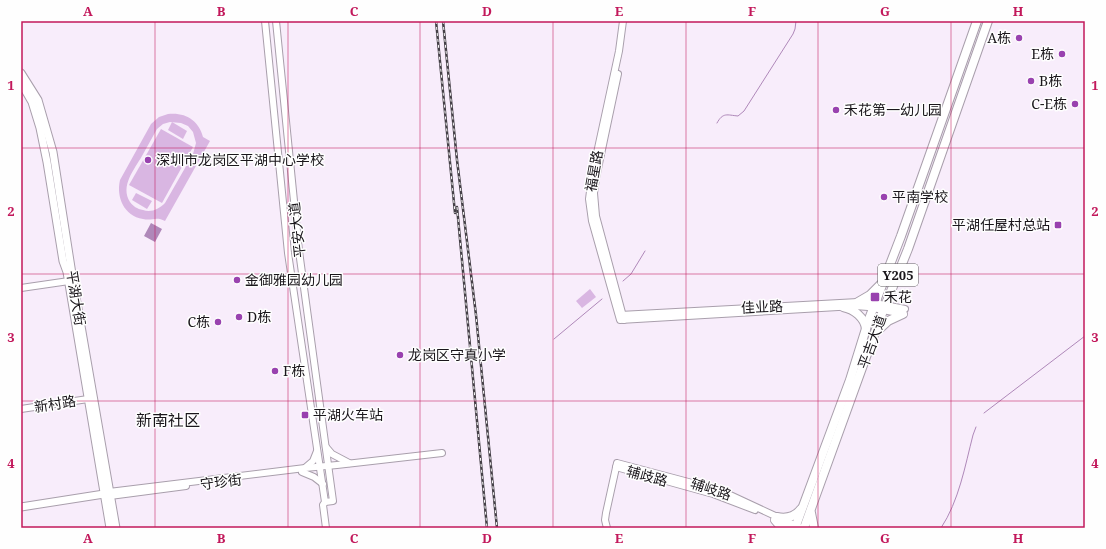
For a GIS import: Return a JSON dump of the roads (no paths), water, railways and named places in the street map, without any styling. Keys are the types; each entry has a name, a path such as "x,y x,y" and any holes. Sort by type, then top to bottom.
{"main road":[{"name":"平吉大道","path":"808,506 874,306 886,277 977,21"},
{"name":"平吉大道","path":"797,528 808,506 900,269 988,21"},
{"name":"平湖大街","path":"21,73 38,100 50,136 88,398 116,528"},
{"name":"平湖大街","path":"21,83 32,102 40,128 47,162 63,261 71,283 108,494 110,528"},
{"path":"890,265 900,269"},
{"path":"858,302 874,291 886,277"},
{"path":"843,307 849,308 858,314 866,329"},
{"path":"873,337 884,324 904,312"},
{"path":"860,348 869,351"},
{"name":"守珍街","path":"21,507 108,494"},
{"path":"776,518 793,516 808,506 814,528"},
{"path":"776,518 782,528"}],"street":[{"name":"平安大道","path":"265,21 288,253 323,484 325,502 323,505 326,528"},
{"name":"平安大道","path":"276,21 298,250 333,501 325,502"},
{"name":"福星路","path":"621,317 592,221 589,199 592,176 619,51 623,21"},
{"name":"福星路","path":"621,317 596,216 594,193 622,55 627,21"},
{"path":"282,193 292,192"},
{"path":"21,288 71,283"},
{"name":"佳业路","path":"621,317 858,302 874,306"},
{"name":"佳业路","path":"621,317 862,306 884,307 904,312"},
{"name":"新村路","path":"21,409 88,398"},
{"path":"326,446 328,451 337,458 352,464"},
{"path":"317,450 313,461 304,470 323,484"},
{"name":"守珍街","path":"108,494 442,453"},
{"name":"辅歧路","path":"607,528 605,520 606,513 616,465 723,497 776,518"},
{"path":"776,518 797,528"}],"waterway":[{"path":"717,123 723,116 738,116 744,111 793,34 796,21"},
{"path":"623,281 631,274 645,251"},
{"path":"554,339 602,299"},
{"path":"984,413 1085,336"},
{"path":"941,528 957,495 976,427"}],"railway":[{"path":"436,21 455,213"},
{"path":"443,21 457,160 476,315 497,528"},
{"path":"457,207 487,528"}],"place":[{"name":"A栋","path":"1019,38"},
{"name":"E栋","path":"1062,54"},
{"name":"B栋","path":"1031,81"},
{"name":"C-E栋","path":"1075,104"},
{"name":"禾花第一幼儿园","path":"836,110"},
{"name":"深圳市龙岗区平湖中心学校","path":"148,160"},
{"name":"平南学校","path":"884,197"},
{"name":"平湖任屋村总站","path":"1058,225"},
{"name":"金御雅园幼儿园","path":"237,280"},
{"name":"禾花","path":"875,297"},
{"name":"D栋","path":"239,317"},
{"name":"C栋","path":"218,322"},
{"name":"龙岗区守真小学","path":"400,355"},
{"name":"F栋","path":"275,371"},
{"name":"平湖火车站","path":"305,415"}],"district":[{"name":"新南社区","path":"168,420"}]}
